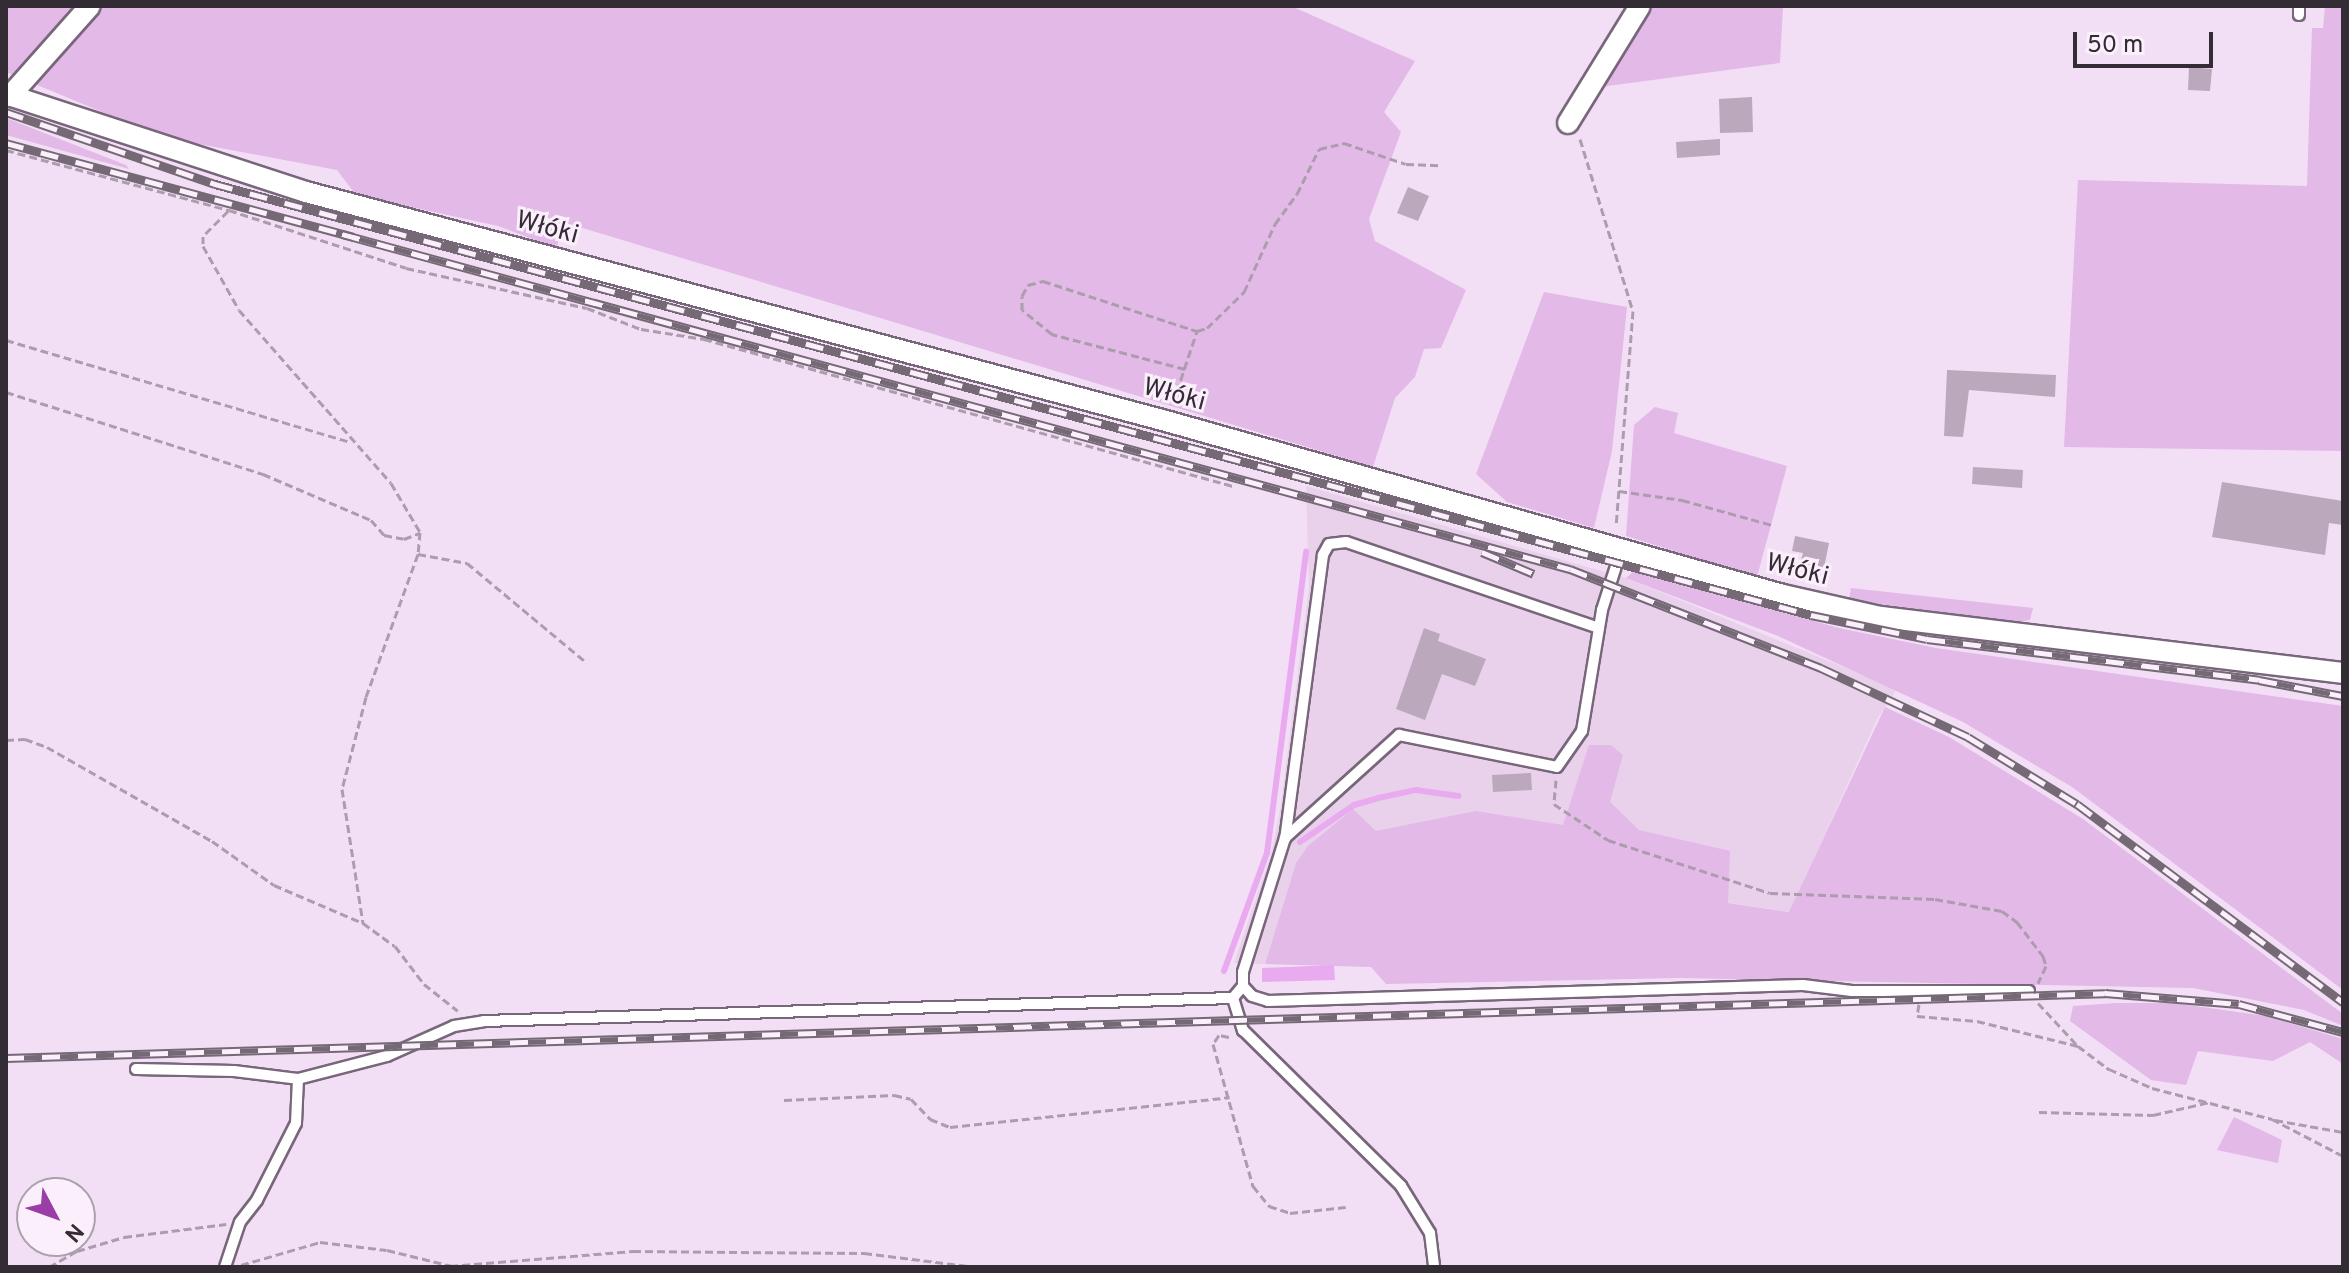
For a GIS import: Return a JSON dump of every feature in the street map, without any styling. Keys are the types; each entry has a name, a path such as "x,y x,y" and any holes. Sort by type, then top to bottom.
{"street":[{"path":"8,95 90,6"},
{"path":"1568,123 1640,6"},
{"name":"Włóki","path":"8,95 306,192 1166,421 1881,617 2343,673"}],"lane":[{"path":"1434,1267 1430,1233 1401,1186 1252,1043 1235,1019 1233,998 1243,986 1243,972 1285,838 1323,555 1329,544 1346,542 1599,628"},
{"path":"1285,838 1399,735 1557,767 1582,731 1599,628 1617,563 1615,546"},
{"path":"1243,986 1252,996 1268,1001 1803,985 2029,991"},
{"path":"136,1069 234,1071 298,1079 387,1056 474,1023 1233,998"},
{"path":"225,1267 240,1222 286,1148 296,1123 298,1079"}],"path":[{"path":"1568,123 1583,143 1633,311 1615,546"},
{"path":"1166,421 1197,331 1223,317 1244,292 1275,224 1297,194 1319,149 1344,143 1406,164 1440,165"},
{"path":"6,150 229,210 406,268 573,304 641,329 704,339 1233,486"},
{"path":"229,210 203,236 215,269 239,310 350,441 391,483 420,532 418,554 366,697 342,789 363,923"},
{"path":"1185,369 1052,334 1022,310 1022,296 1028,285 1043,281 1197,331"},
{"path":"6,340 350,441"},
{"path":"6,392 263,474 371,520 384,535 404,539 420,532"},
{"path":"1619,491 1682,500 1772,525"},
{"path":"418,554 467,563 586,662"},
{"path":"6,740 25,739 47,747 212,841 293,895 363,923 395,946 424,984 474,1023"},
{"path":"1557,767 1554,804 1608,840 1740,884 1770,893 1935,899 2002,911 2017,922 2043,956 2042,979 2029,991 2078,1046 2109,1069 2152,1088 2272,1119 2343,1132"},
{"path":"1922,990 1917,1016 1977,1021 2078,1046"},
{"path":"1252,1043 1214,1037 1253,1186 1269,1206 1290,1213 1346,1207"},
{"path":"784,1100 894,1095 911,1099 930,1119 950,1127 1229,1097"},
{"path":"2039,1112 2153,1115 2214,1102"},
{"path":"2272,1119 2343,1156"},
{"path":"49,1267 77,1251 124,1237 240,1222"},
{"path":"235,1267 320,1242 387,1250 453,1266 633,1251 864,1253 976,1267"}],"shaded area":[{"path":"6,6 1291,6 1415,61 1384,112 1401,132 1369,219 1375,241 1466,290 1441,348 1424,349 1415,377 1395,398 1373,467 566,223 556,248 498,226 356,195 337,170 162,137 6,72"},
{"path":"1650,6 1783,6 1780,63 1600,87"},
{"path":"2325,6 2343,6 2343,451 2064,447 2078,180 2307,186 2312,28 2323,28"},
{"path":"6,118 126,165 129,169 6,135"},
{"path":"1544,292 1627,307 1612,451 1594,528 1507,502 1476,474"},
{"path":"1655,407 1678,413 1674,433 1787,466 1757,577 1626,536 1634,425"},
{"path":"1306,486 1626,578 1897,689 1877,719 1790,912 1464,863 1296,863 1265,964 1234,963 1271,854 1280,811 1309,587"},
{"path":"1634,571 1839,628 1936,648 2343,706 2343,990 2072,787 1963,722 1778,636 1626,578"},
{"path":"1851,588 2033,608 2030,620 2018,622 1849,600"},
{"path":"1885,707 1949,737 2083,819 2343,1014 2343,1026 2304,1010 2193,988 1679,978 1386,984 1371,967 1265,964 1296,863 1308,846 1353,809 1376,831 1476,811 1563,825 1589,745 1611,745 1623,755 1610,802 1639,830 1730,851 1728,903 1789,912"},
{"path":"1334,965 1335,980 1262,982 1262,968"},
{"path":"2174,1003 2266,1016 2343,1039 2343,1064 2310,1042 2273,1061 2198,1051 2186,1085 2151,1080 2070,1021 2073,1006"},
{"path":"2234,1117 2282,1140 2278,1163 2217,1150"}],"building":[{"path":"2189,67 2212,69 2210,91 2188,90"},
{"path":"1752,97 1753,132 1720,133 1719,99"},
{"path":"1720,139 1720,155 1677,158 1676,142"},
{"path":"1408,187 1429,196 1418,221 1397,213"},
{"path":"1947,370 2056,375 2055,397 1969,390 1963,437 1944,436"},
{"path":"1973,467 2023,470 2022,488 1972,484"},
{"path":"2222,482 2343,501 2343,525 2329,523 2325,555 2212,537"},
{"path":"1795,536 1829,543 1824,568 1800,564 1803,553 1792,551"},
{"path":"1424,628 1440,634 1438,641 1486,659 1475,686 1442,674 1425,720 1396,709"},
{"path":"1531,773 1532,790 1493,792 1492,775"}],"waterway":[{"path":"1224,971 1267,853 1306,552"},
{"path":"1300,842 1354,805 1378,798 1416,790 1459,796"}],"railway":[{"path":"6,112 215,184 1811,615 1927,639 2259,680 2343,696"},
{"path":"6,143 354,237"},
{"path":"342,234 1570,569 1821,668 1968,737 2077,804 2343,1002"},
{"path":"1482,552 1534,574"},
{"path":"6,1058 2105,993 2239,1004 2343,1032"}]}
